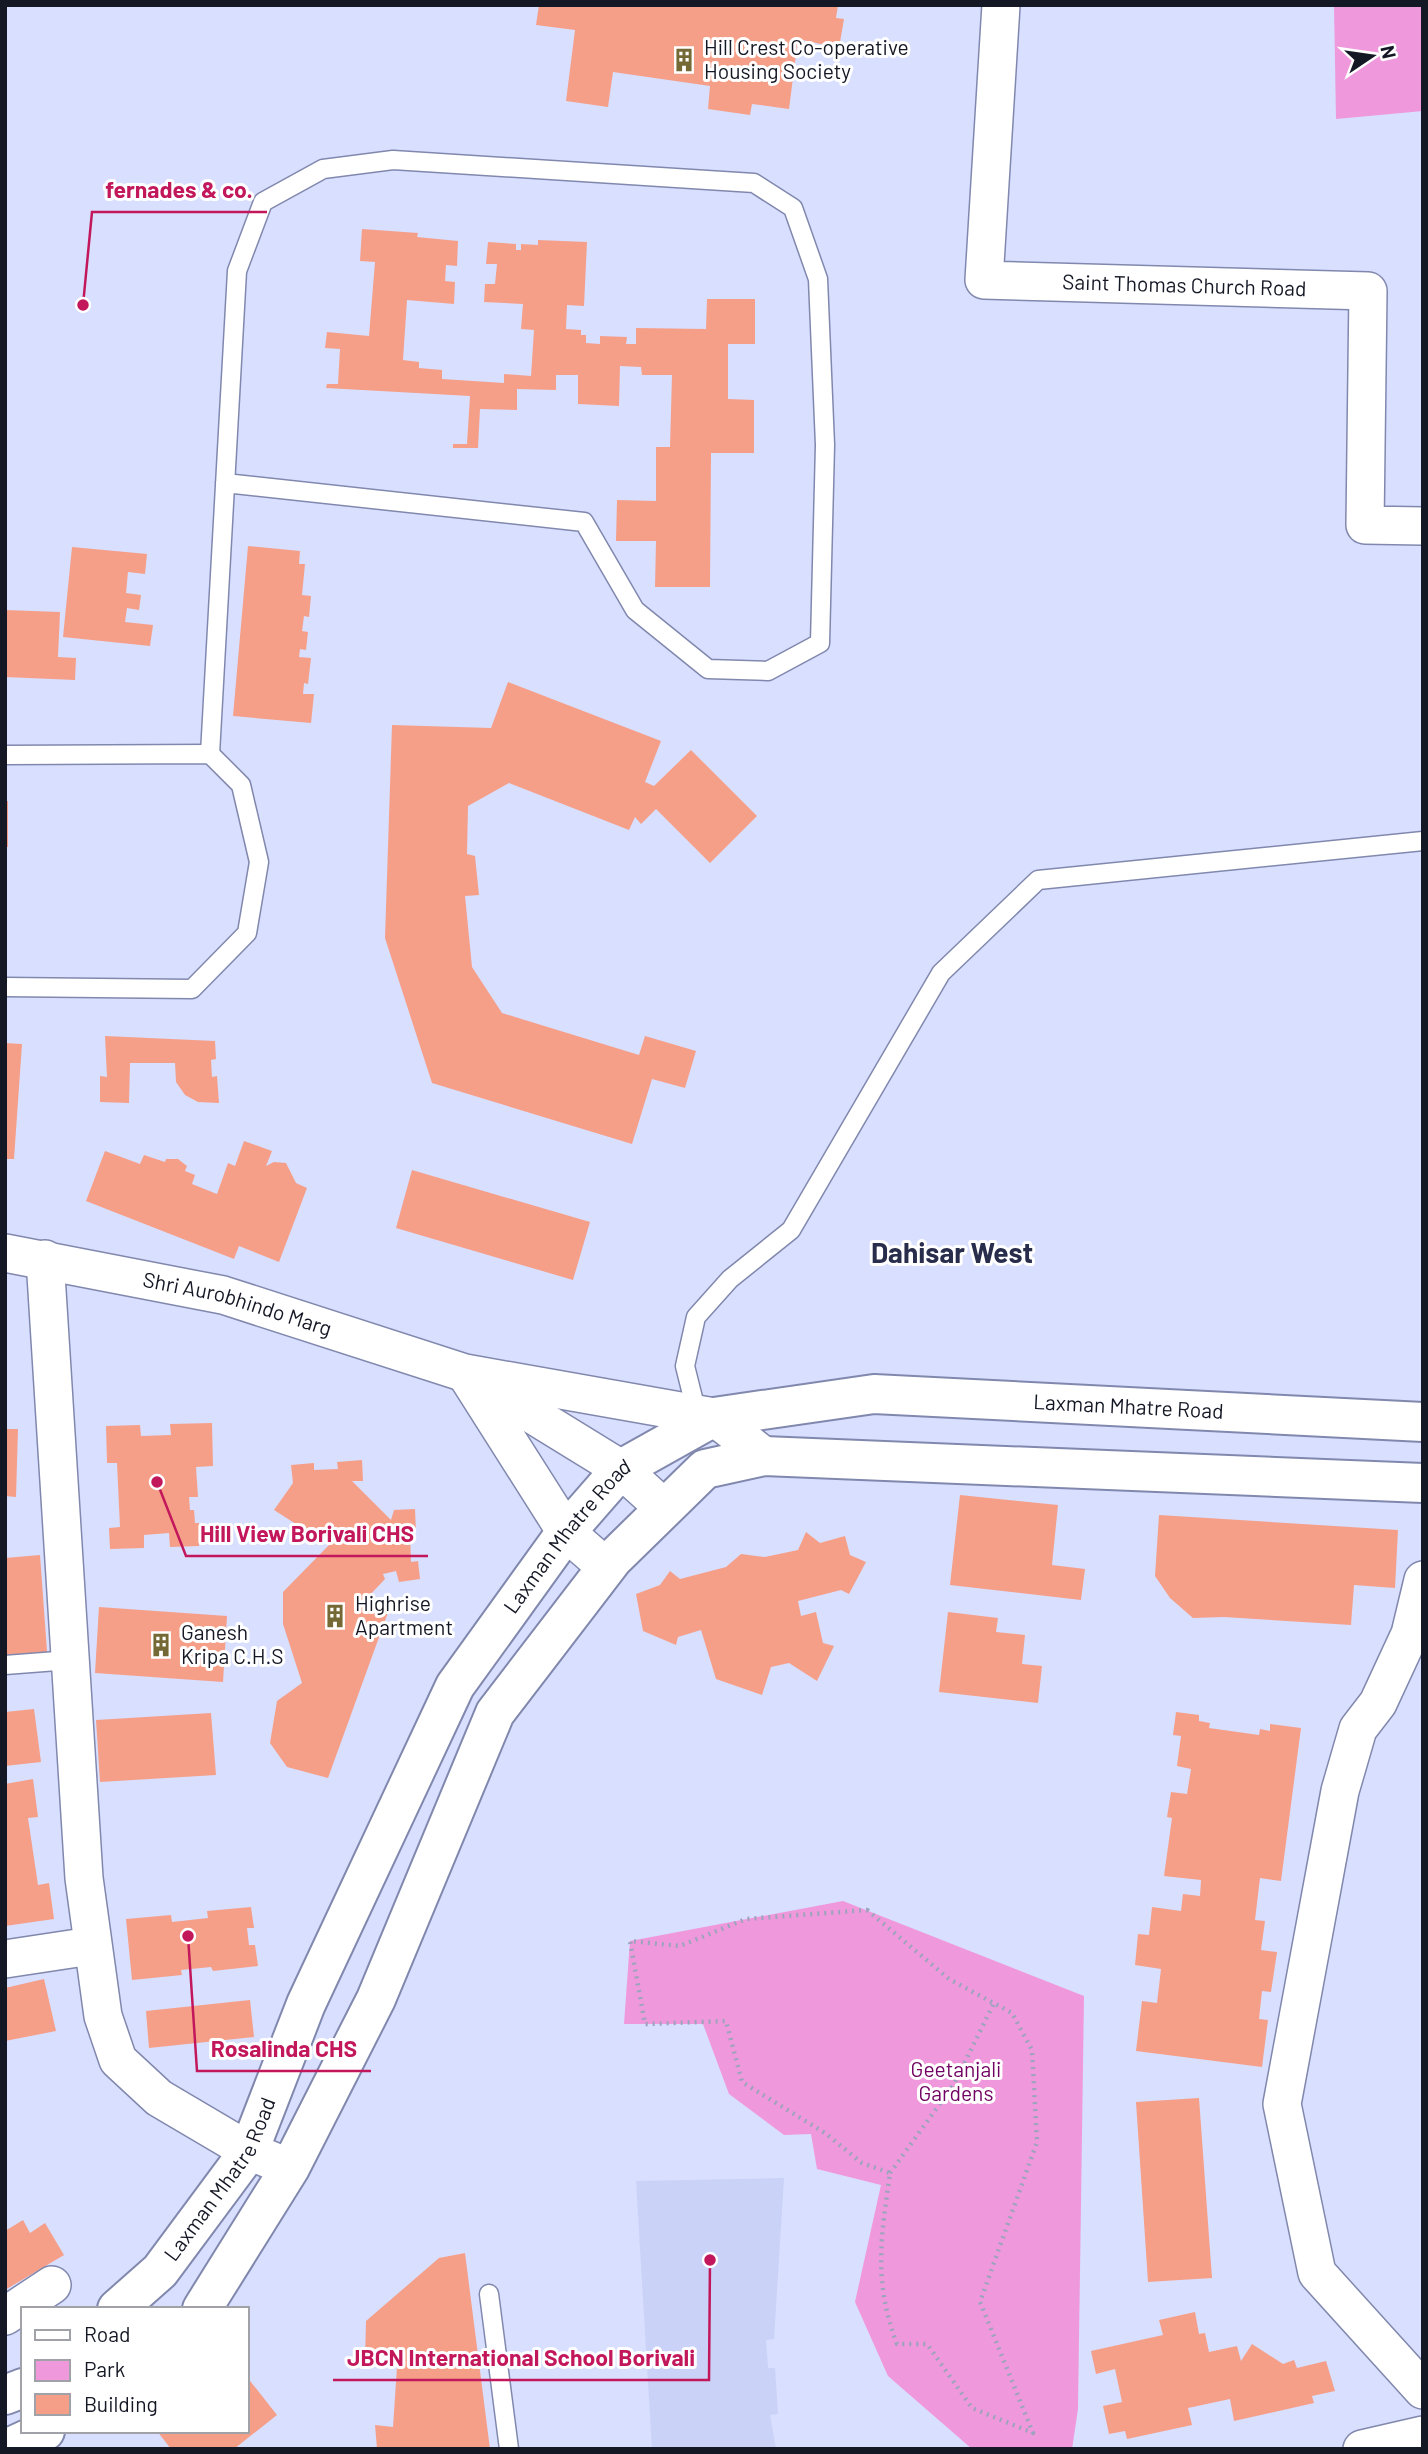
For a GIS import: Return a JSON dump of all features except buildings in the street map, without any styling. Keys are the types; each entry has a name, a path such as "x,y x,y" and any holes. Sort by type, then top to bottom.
{"main road":[{"name":"Laxman Mhatre Road","path":"119,2307 160,2271 249,2151 306,2004 455,1686 566,1532 621,1469 706,1415 874,1394 1423,1422"},
{"path":"203,2307 290,2168 376,1999 495,1713 606,1567 705,1469 764,1457 1423,1483"},
{"path":"6,2449 41,2433"}],"street":[{"name":"Saint Thomas Church Road","path":"1001,5 984,280 1368,291 1365,525 1423,526"},
{"name":"Shri Aurobhindo Marg","path":"5,1252 223,1294 465,1373 706,1415 764,1457"},
{"path":"45,1259 91,1946 103,2016 118,2060 159,2098 249,2151 290,2168"},
{"name":"Shri Aurobhindo Marg","path":"465,1373 621,1469 664,1508"},
{"path":"465,1373 566,1532 606,1567"},
{"path":"1423,1580 1410,1634 1378,1703 1358,1729 1340,1791 1282,2104 1317,2273 1423,2390"},
{"path":"5,1959 91,1946"},
{"path":"5,2316 52,2285"},
{"path":"1362,2449 1423,2435"}],"lane":[{"path":"211,754 225,483 237,271 263,202 323,169 393,160 754,183 793,208 818,279 825,445 820,643 768,671 708,669 646,619 635,610 584,522 225,483"},
{"path":"5,755 211,754 241,785 259,862 247,933 192,989 5,987"},
{"path":"706,1415 685,1366 696,1317 730,1279 791,1230 941,973 1038,880 1423,841"},
{"path":"5,1665 70,1660"},
{"path":"489,2294 509,2449"}],"path":[{"path":"890,2173 862,2163 825,2133 742,2082 726,2021 645,2024 630,1941 680,1946 746,1919 867,1910 948,1979 1012,2013 1032,2050 1037,2142 980,2302 1033,2433 972,2408 926,2344 897,2344 884,2309 879,2250 890,2173 954,2084 993,2003"}],"shaded area":[{"path":"784,2178 774,2339 766,2340 768,2368 775,2368 778,2414 770,2415 776,2449 652,2449 636,2181"}],"green space":[{"path":"1334,5 1423,5 1423,111 1336,119"},
{"name":"Geetanjali Gardens","path":"843,1901 1084,1996 1078,2409 1072,2449 972,2449 888,2376 855,2302 881,2185 817,2169 811,2134 784,2135 729,2094 703,2024 624,2024 630,1941"}],"place":[{"name":"Hill Crest Co-operative Housing Society","path":"684,60"},
{"name":"fernades & co.","path":"83,305"},
{"name":"Hill View Borivali CHS","path":"157,1482"},
{"name":"Highrise Apartment","path":"335,1616"},
{"name":"Ganesh Kripa C.H.S","path":"161,1645"},
{"name":"Rosalinda CHS","path":"188,1936"},
{"name":"JBCN International School Borivali","path":"710,2260"}],"district":[{"name":"Dahisar West","path":"952,1253"}]}
